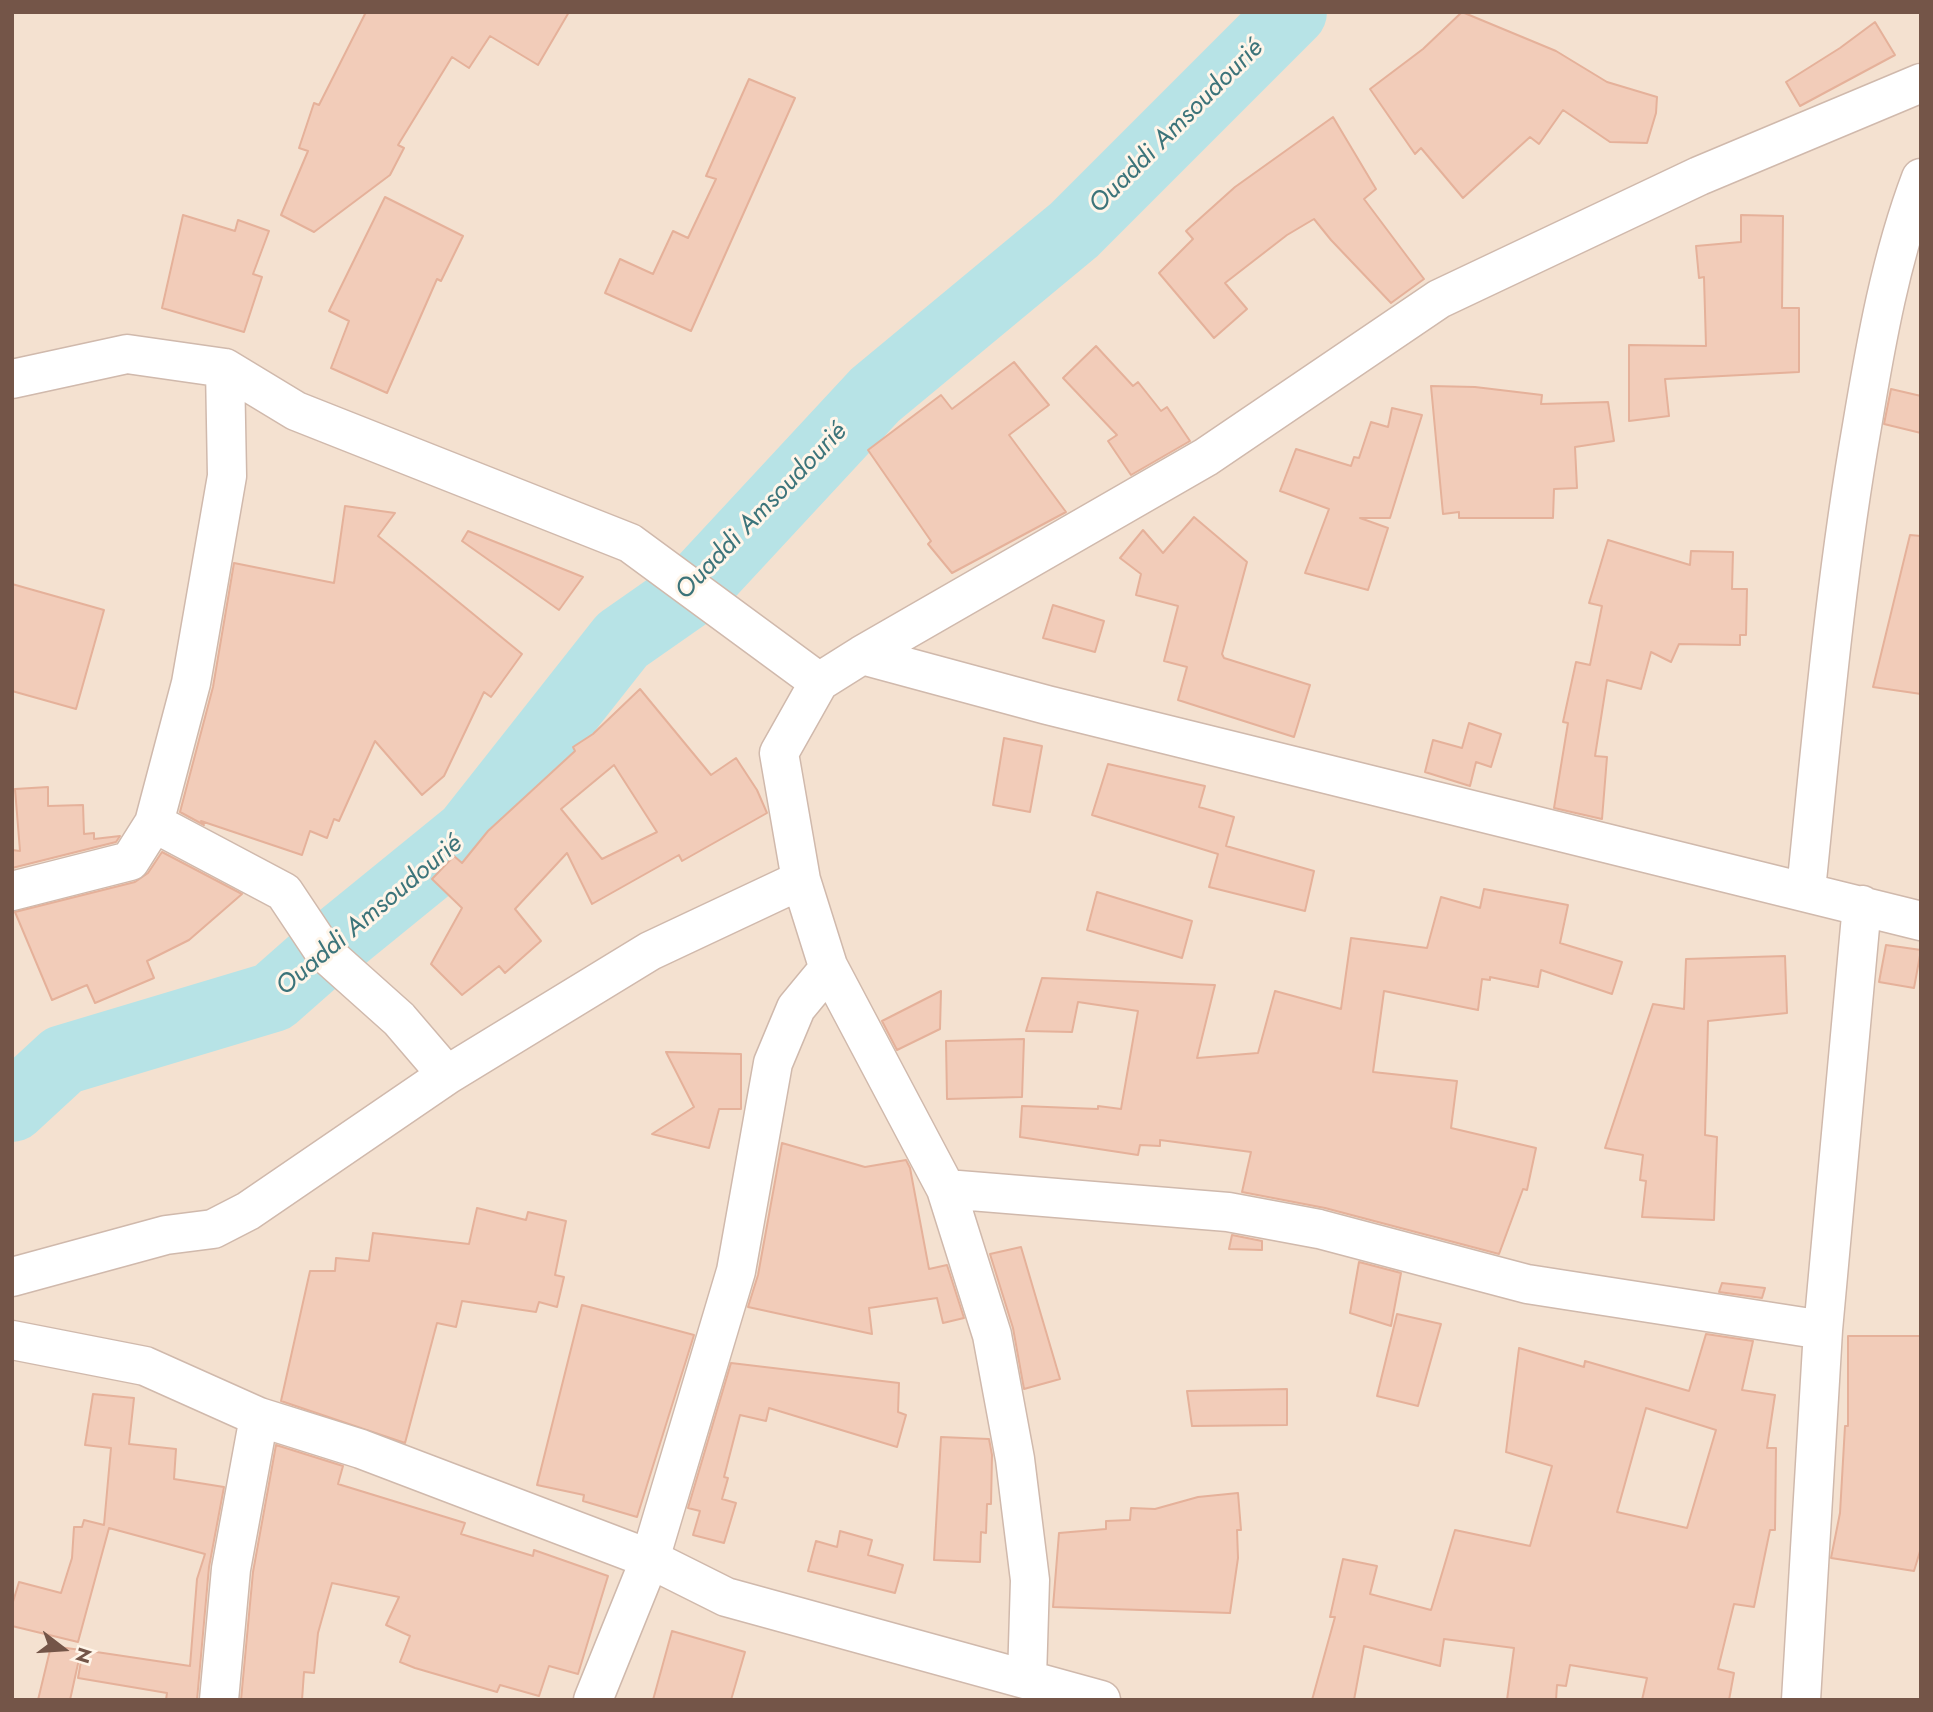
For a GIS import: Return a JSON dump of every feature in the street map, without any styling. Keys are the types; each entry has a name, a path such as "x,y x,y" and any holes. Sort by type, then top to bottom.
{"street":[{"path":"1027,1678 1030,1580 1015,1459 992,1335 946,1189 829,968 801,880 779,752 819,682 1206,457 1439,299 1699,176 1921,83"},
{"path":"1806,890 1840,550 1872,365 1905,219 1921,178"},
{"path":"12,379 127,355 225,368 296,411 630,543 819,682"},
{"path":"12,891 130,861 154,823 191,683 227,476 225,368"},
{"path":"862,655 1047,705 1806,890 1921,921"},
{"path":"154,823 284,892 324,952 399,1019 447,1075"},
{"path":"12,1277 166,1234 213,1229 248,1211 447,1075 650,951 801,880"},
{"path":"1801,1700 1823,1330 1862,905"},
{"path":"593,1700 650,1559 736,1271 773,1063 796,1008 829,968"},
{"path":"946,1189 1228,1212 1319,1229 1527,1284 1823,1330"},
{"path":"12,1340 145,1366 259,1417 387,1458 650,1559 726,1597 1101,1700"},
{"path":"219,1700 231,1569 259,1417"}],"shaded area":[{"path":"12,12 1921,12 1921,1700 12,1700"}],"building":[{"path":"366,12 569,12 538,65 490,36 469,68 452,57 398,145 404,148 390,175 314,232 281,215 308,151 299,148 314,103 319,105"},
{"path":"1462,12 1556,51 1607,82 1657,97 1656,113 1647,143 1610,142 1563,110 1539,144 1530,137 1463,198 1421,148 1415,154 1370,89 1423,49"},
{"path":"1875,22 1895,55 1800,106 1786,82"},
{"path":"749,79 795,98 691,331 605,293 620,259 653,274 673,231 688,238 716,179 706,176"},
{"path":"1333,117 1376,189 1364,199 1424,279 1391,303 1314,219 1287,235 1225,283 1247,309 1214,338 1159,273 1193,239 1186,231 1235,187"},
{"path":"385,197 463,236 441,281 437,279 387,393 331,368 349,321 329,311"},
{"path":"183,215 235,231 238,220 269,231 253,274 262,277 244,332 162,308"},
{"path":"1741,215 1783,216 1782,308 1799,308 1799,372 1665,379 1669,416 1629,421 1629,345 1706,346 1704,277 1699,278 1696,246 1741,242"},
{"path":"1096,346 1133,386 1138,382 1161,411 1167,407 1190,441 1131,475 1108,441 1117,435 1063,378"},
{"path":"1014,362 1049,405 1009,435 1066,512 952,573 928,544 931,541 868,450 941,395 952,409"},
{"path":"1431,386 1475,387 1542,395 1541,404 1608,402 1614,441 1575,447 1577,488 1554,489 1553,518 1459,518 1459,512 1443,514"},
{"path":"1891,389 1921,396 1921,433 1884,424"},
{"path":"1392,408 1422,415 1390,518 1360,518 1388,528 1368,590 1305,573 1329,509 1280,491 1296,449 1351,466 1354,457 1359,458 1371,422 1388,427"},
{"path":"345,506 395,513 378,536 522,654 491,697 484,692 444,776 422,795 375,741 339,821 334,819 327,838 310,831 302,855 201,821 204,825 180,812 213,687 234,563 334,583"},
{"path":"1194,517 1247,562 1222,654 1224,658 1310,685 1294,737 1178,700 1187,667 1164,661 1178,606 1136,595 1141,574 1120,558 1143,530 1163,553"},
{"path":"468,531 583,577 559,610 462,541"},
{"path":"1910,535 1921,536 1921,694 1873,687"},
{"path":"1608,540 1690,565 1691,551 1733,552 1732,589 1747,589 1746,635 1740,635 1740,645 1679,644 1671,662 1651,652 1641,689 1607,680 1595,756 1607,757 1602,819 1554,808 1568,723 1563,722 1576,662 1590,665 1602,606 1589,603"},
{"path":"12,584 104,610 76,709 12,691"},
{"path":"1053,605 1104,621 1095,652 1043,638"},
{"path":"640,689 711,775 736,758 757,790 767,813 682,861 679,855 592,904 567,853 515,909 541,941 505,973 499,966 462,995 431,964 462,908 432,879 454,856 462,863 488,831 575,751 573,747 593,734","holes":["614,765 657,832 602,859 561,809"]},
{"path":"1469,723 1501,734 1491,767 1476,762 1470,786 1425,772 1433,740 1462,748"},
{"path":"1004,738 1042,746 1030,812 993,805"},
{"path":"1108,764 1205,786 1199,807 1234,817 1226,846 1314,871 1305,911 1209,887 1218,854 1092,815"},
{"path":"48,787 48,806 83,805 84,834 94,833 94,839 120,836 116,842 12,868 12,850 20,851 15,789"},
{"path":"162,852 242,894 189,940 147,961 154,978 95,1003 87,985 52,1000 15,912 135,882 148,873"},
{"path":"1484,889 1568,905 1560,943 1622,962 1612,994 1541,970 1538,987 1490,977 1490,980 1482,979 1478,1010 1384,991 1373,1072 1457,1081 1451,1128 1536,1148 1527,1190 1523,1189 1499,1254 1325,1208 1242,1192 1251,1152 1160,1140 1160,1146 1140,1145 1138,1155 1020,1137 1022,1106 1098,1109 1098,1106 1121,1109 1138,1011 1078,1002 1072,1032 1026,1031 1042,978 1215,985 1197,1058 1258,1053 1275,991 1341,1009 1351,938 1427,948 1441,897 1480,908"},
{"path":"1097,892 1192,921 1182,958 1087,930"},
{"path":"1886,945 1921,950 1914,988 1879,982"},
{"path":"1785,956 1787,1013 1708,1021 1705,1135 1717,1137 1714,1220 1642,1217 1646,1181 1640,1180 1643,1155 1605,1148 1653,1004 1684,1009 1686,959"},
{"path":"941,991 940,1029 897,1050 882,1021"},
{"path":"1024,1039 1022,1097 947,1099 946,1041"},
{"path":"666,1052 741,1054 741,1109 719,1109 709,1148 652,1134 694,1107"},
{"path":"782,1143 865,1167 906,1160 910,1168 929,1269 947,1265 964,1318 943,1323 937,1298 869,1308 872,1334 748,1307 758,1275"},
{"path":"477,1208 526,1220 528,1212 566,1221 555,1275 564,1277 557,1307 539,1302 536,1312 462,1301 456,1327 437,1323 405,1443 281,1401 310,1271 335,1271 336,1258 369,1261 373,1233 469,1244"},
{"path":"1232,1235 1262,1241 1262,1250 1229,1249"},
{"path":"1021,1247 1060,1379 1024,1389 1013,1328 990,1254"},
{"path":"1359,1262 1401,1273 1391,1326 1350,1313"},
{"path":"1722,1283 1765,1288 1762,1298 1719,1292"},
{"path":"582,1305 694,1335 637,1517 583,1501 584,1495 537,1485"},
{"path":"1397,1314 1441,1324 1418,1406 1377,1396"},
{"path":"1706,1334 1753,1341 1742,1390 1775,1395 1767,1448 1776,1448 1775,1530 1770,1530 1754,1607 1734,1604 1718,1669 1734,1673 1729,1700 1642,1700 1647,1678 1570,1665 1566,1686 1557,1685 1556,1700 1507,1700 1514,1648 1444,1639 1440,1666 1364,1646 1354,1700 1312,1700 1335,1617 1330,1617 1343,1559 1377,1566 1370,1594 1431,1610 1455,1530 1530,1546 1552,1466 1506,1452 1519,1348 1584,1367 1585,1361 1689,1391","holes":["1646,1408 1716,1430 1687,1528 1617,1512"]},
{"path":"1848,1336 1921,1336 1921,1548 1914,1571 1831,1558 1840,1513 1845,1426 1848,1426"},
{"path":"731,1363 899,1383 898,1412 906,1415 897,1447 769,1408 766,1421 740,1415 724,1477 728,1478 722,1499 736,1503 724,1543 693,1535 700,1511 688,1508"},
{"path":"1287,1389 1287,1425 1192,1426 1187,1391"},
{"path":"93,1394 134,1398 129,1444 176,1449 174,1479 224,1487 209,1567 197,1700 166,1700 167,1693 78,1678 83,1650 190,1666 197,1579 205,1554 109,1528 78,1642 12,1626 12,1605 19,1582 61,1593 72,1558 74,1527 82,1527 84,1520 104,1525 111,1448 85,1445"},
{"path":"941,1437 989,1439 992,1455 991,1504 987,1504 986,1533 981,1532 980,1562 934,1560"},
{"path":"276,1445 343,1466 338,1484 465,1523 461,1534 533,1556 534,1550 608,1576 578,1674 549,1666 539,1696 500,1685 497,1692 415,1668 400,1662 410,1636 386,1625 399,1597 332,1583 318,1633 314,1673 304,1672 302,1700 241,1700 253,1572"},
{"path":"1238,1493 1241,1530 1237,1530 1238,1558 1230,1613 1053,1607 1059,1533 1106,1529 1106,1521 1130,1520 1131,1508 1155,1509 1198,1497"},
{"path":"840,1531 872,1540 868,1555 903,1565 895,1593 808,1571 816,1541 837,1547"},
{"path":"672,1631 745,1652 731,1700 653,1700"},
{"path":"51,1646 81,1650 70,1700 38,1700"}],"waterway":[{"name":"Ouaddi Amsoudourié","path":"12,1107 63,1060 273,997 469,834 622,640 695,589 875,395 1074,230 1292,12"}]}
